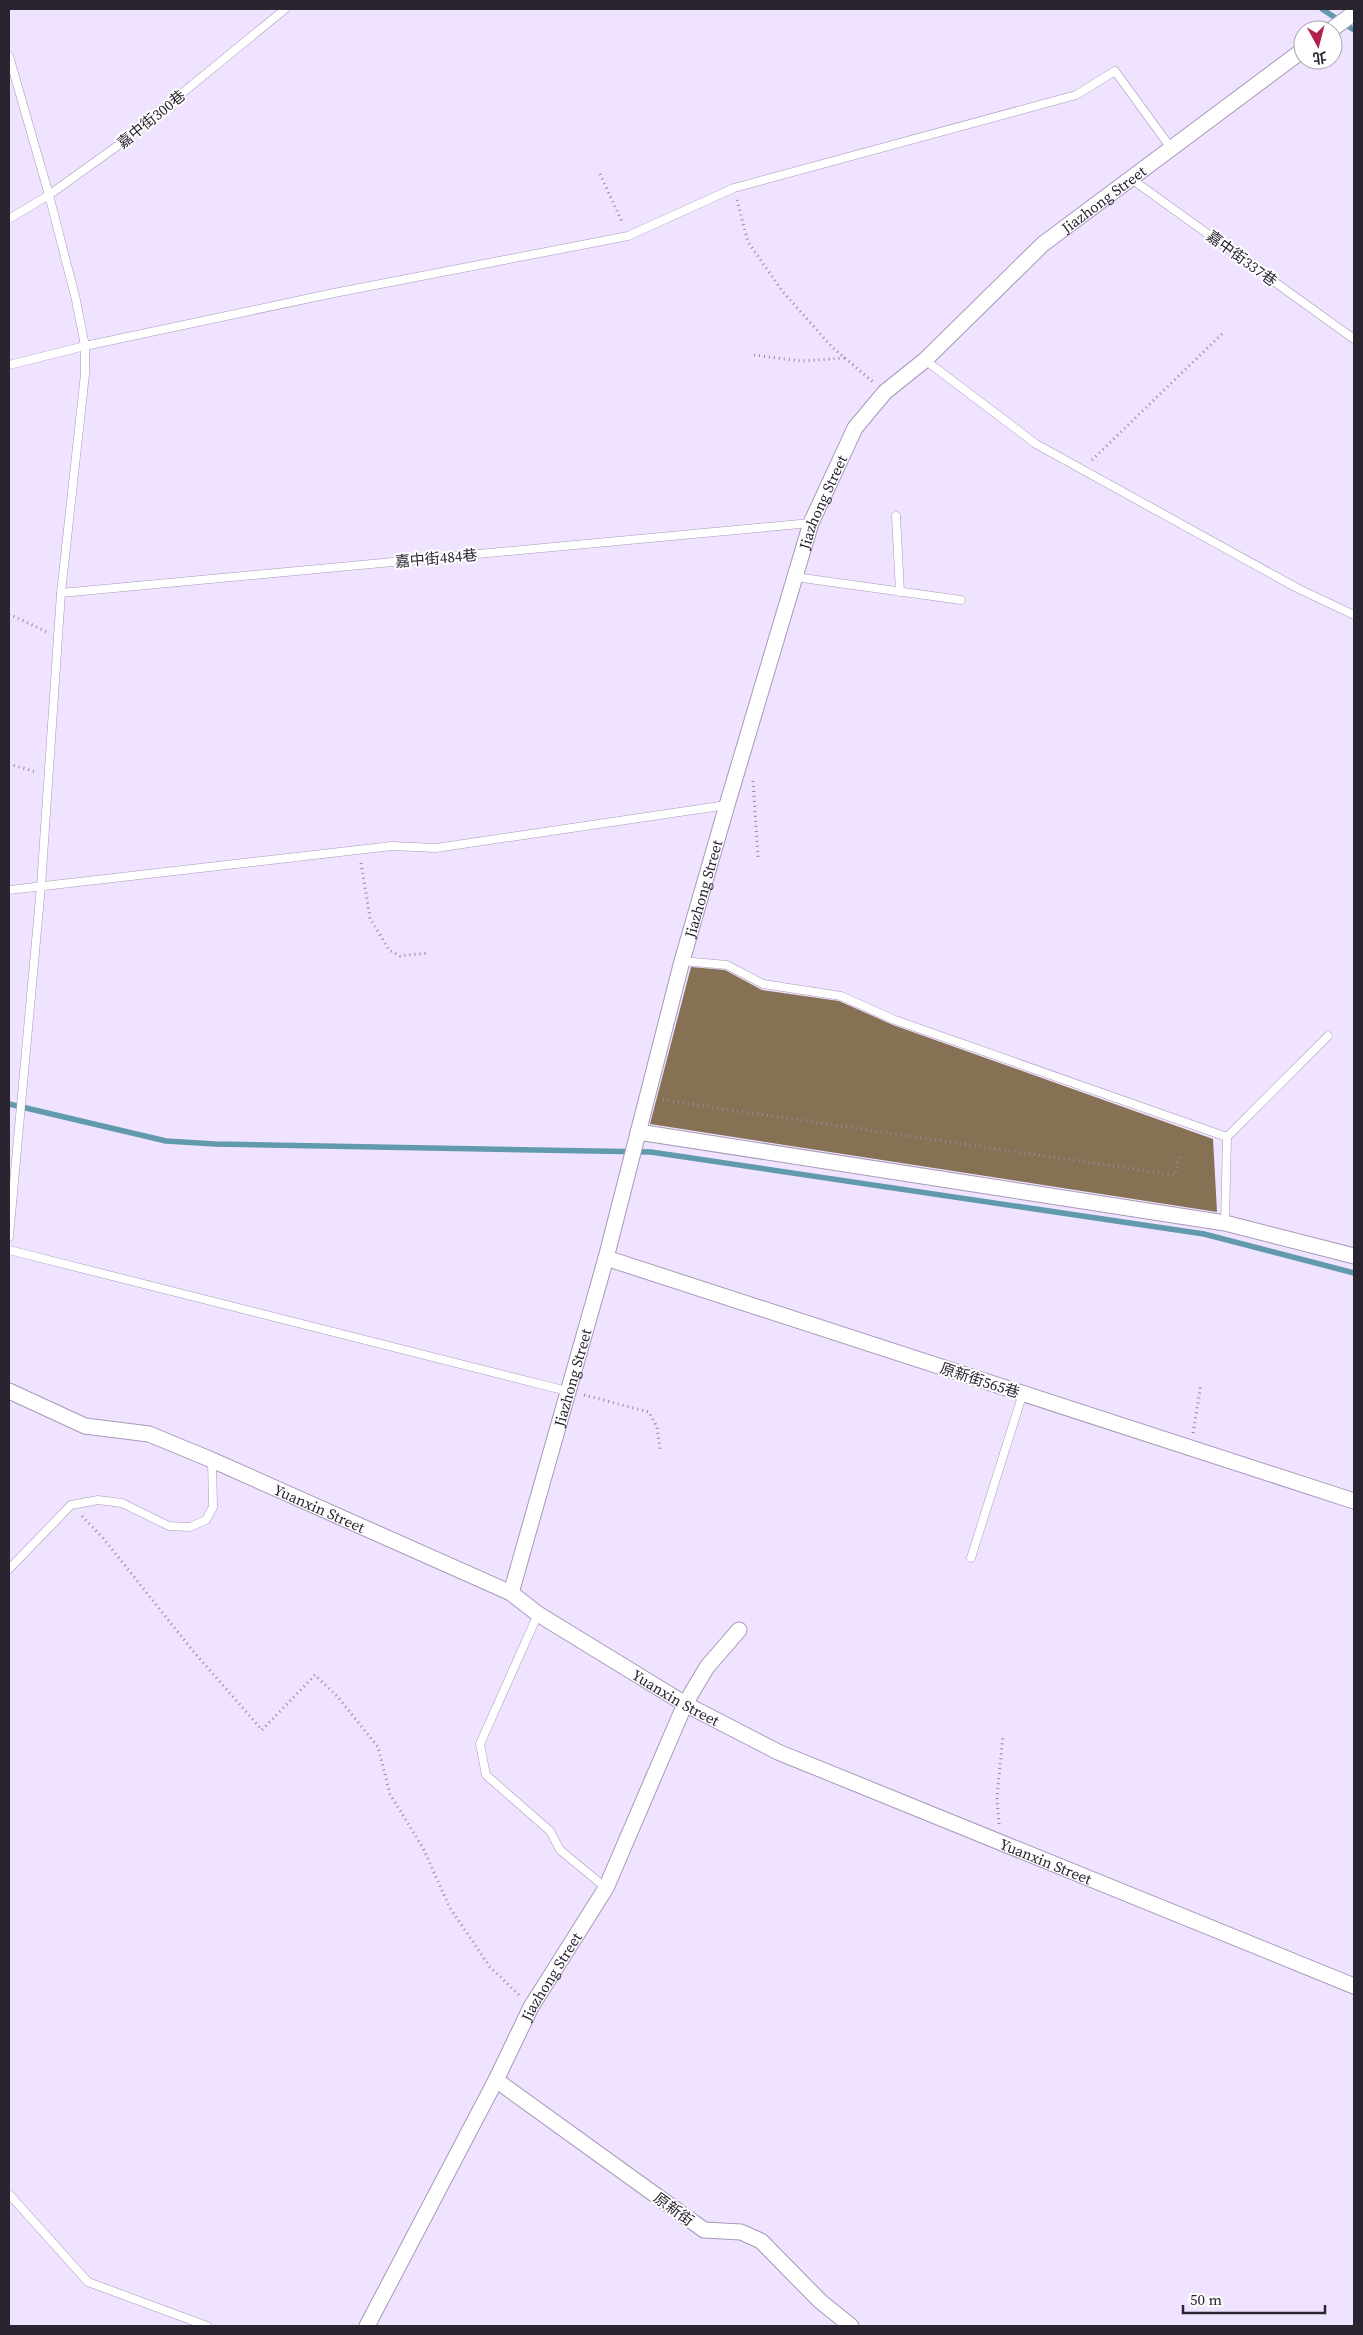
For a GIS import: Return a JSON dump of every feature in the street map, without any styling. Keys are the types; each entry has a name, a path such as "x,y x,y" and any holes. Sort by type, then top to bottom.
{"street":[{"name":"Jiazhong Street","path":"511,1594 606,1258 682,962 727,805 811,523 855,428 885,392 925,360 1042,244 1293,57"},
{"path":"637,1137 1225,1223 1354,1256"},
{"name":"原新街565巷","path":"606,1258 1354,1501"},
{"name":"Yuanxin Street","path":"9,1391 85,1426 149,1434 212,1460 511,1594 538,1614 685,1704 778,1752 1354,1986"},
{"name":"Jiazhong Street","path":"367,2326 496,2080 531,2007 606,1888 685,1704 707,1667 738,1630"},
{"name":"原新街","path":"496,2080 704,2230 741,2232 762,2242 820,2301 851,2326"}],"lane":[{"name":"嘉中街300巷","path":"9,219 49,195 120,144 285,9"},
{"path":"9,56 49,195 85,346 85,374 61,593 40,886 18,1117 9,1237"},
{"path":"9,365 85,346 344,291 628,236 734,188 1076,96 1115,71 1171,148"},
{"name":"嘉中街337巷","path":"1130,178 1354,339"},
{"path":"925,360 1036,444 1297,588 1354,615"},
{"path":"896,516 900,592"},
{"name":"嘉中街484巷","path":"61,593 811,523"},
{"path":"795,577 961,600"},
{"path":"9,890 392,846 436,848 727,805"},
{"path":"682,962 727,965 764,984 841,996 895,1020 1227,1137"},
{"path":"1225,1223 1227,1137 1328,1036"},
{"path":"9,1250 567,1391"},
{"path":"971,1558 1023,1393"},
{"path":"9,1570 71,1505 98,1500 122,1503 169,1526 190,1527 206,1520 213,1507 212,1460"},
{"path":"538,1614 480,1744 486,1775 550,1831 560,1850 606,1888"},
{"path":"9,2194 88,2282 207,2326"}],"path":[{"path":"600,174 628,236"},
{"path":"734,188 748,242 783,292 832,347 885,392"},
{"path":"1082,469 1224,332"},
{"path":"754,355 801,361 845,358"},
{"path":"9,614 58,637"},
{"path":"9,764 48,775"},
{"path":"753,778 758,858"},
{"path":"358,850 370,918 390,950 400,956 428,953"},
{"path":"648,1097 1175,1175 1179,1157"},
{"path":"1190,1448 1201,1384"},
{"path":"567,1391 649,1412 657,1426 660,1449"},
{"path":"71,1505 103,1538 193,1651 262,1730 315,1674 337,1696 378,1747 390,1794 423,1848 450,1908 490,1967 531,2007"},
{"path":"1002,1843 997,1798 1003,1735"}],"building":[{"path":"691,967 725,970 762,990 839,1001 893,1025 1213,1139 1217,1212 650,1124"}],"waterway":[{"path":"1322,9 1354,30"},
{"path":"9,1104 166,1141 215,1144 651,1152 1204,1234 1354,1273"}]}
